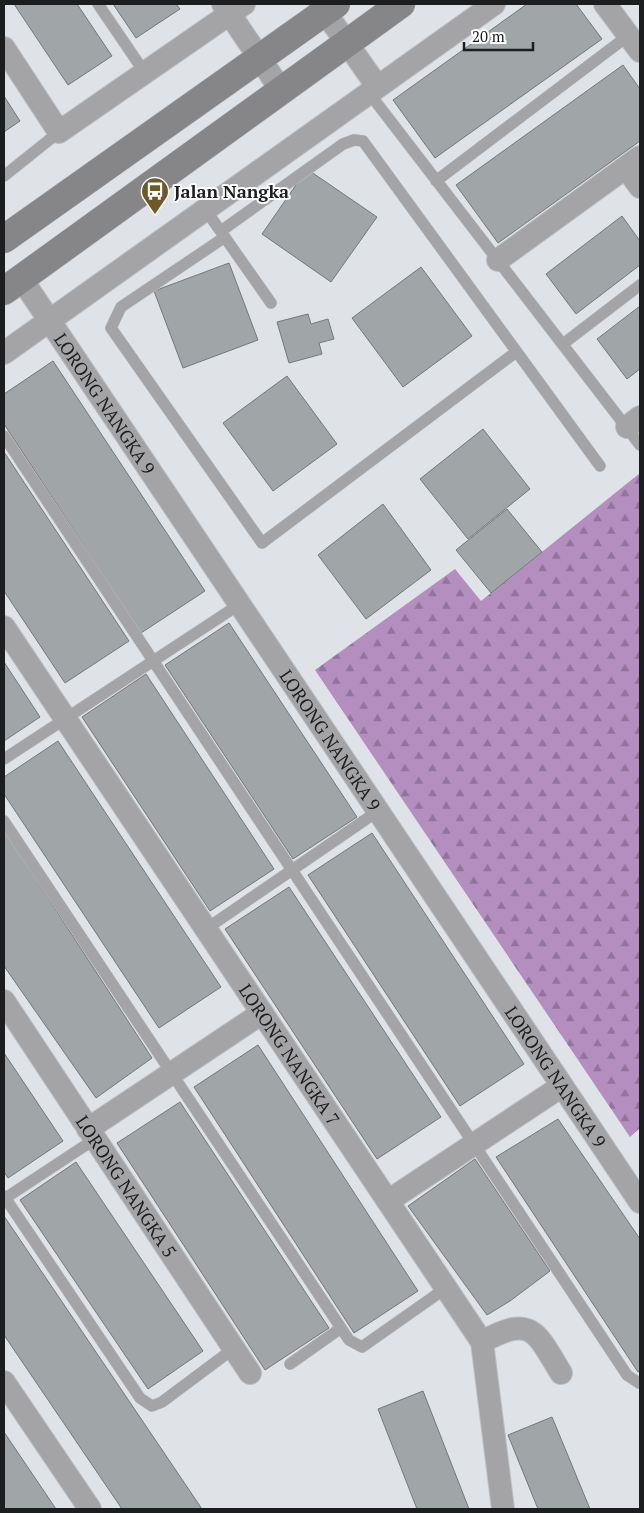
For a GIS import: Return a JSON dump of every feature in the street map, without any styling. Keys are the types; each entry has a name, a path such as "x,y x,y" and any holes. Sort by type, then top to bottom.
{"street":[{"path":"13,284 401,4"},
{"path":"4,352 494,4"},
{"path":"605,4 634,43"},
{"path":"4,48 59,132 145,73 232,7 259,58 281,90"},
{"path":"4,239 330,8 373,90"},
{"path":"498,260 633,162 640,186"},
{"name":"LORONG NANGKA 9","path":"13,284 49,319 640,1202"},
{"name":"LORONG NANGKA 7","path":"4,626 482,1342 503,1509"},
{"name":"LORONG NANGKA 5","path":"4,1001 250,1373"},
{"path":"91,1134 171,1074 262,1013"},
{"path":"388,1200 562,1086"},
{"path":"482,1342 497,1333 519,1327 535,1333 561,1373"},
{"path":"4,1382 90,1509"}],"lane":[{"path":"98,4 145,73"},
{"path":"436,181 634,43"},
{"path":"373,90 436,181 563,344 633,422 640,445"},
{"path":"4,176 59,132"},
{"path":"516,352 262,543 111,328 121,307 223,234 343,144 354,140 363,142 600,466"},
{"path":"205,209 271,303"},
{"path":"563,344 640,285"},
{"path":"4,436 152,662 475,1144 627,1375 638,1383"},
{"path":"4,759 240,604"},
{"path":"206,929 378,811"},
{"path":"4,821 349,1340 362,1347 446,1288"},
{"path":"91,1134 4,1198 140,1398 152,1406 162,1402 234,1349"},
{"path":"290,1364 341,1328"}],"green space":[{"path":"640,473 640,1128 630,1137 315,670 455,569 481,601"}],"building":[{"path":"14,4 77,4 112,56 68,85"},
{"path":"113,4 176,4 180,9 136,38"},
{"path":"527,4 576,4 602,39 435,158 393,100"},
{"path":"623,65 640,89 640,141 498,243 456,185"},
{"path":"4,96 20,121 4,132"},
{"path":"307,169 377,217 331,282 262,234"},
{"path":"622,216 640,241 640,265 576,314 546,274"},
{"path":"229,263 258,340 183,368 154,291"},
{"path":"421,267 472,336 403,387 352,318"},
{"path":"640,306 640,369 627,379 597,339"},
{"path":"308,314 311,324 328,319 334,339 319,343 322,354 289,363 277,322"},
{"path":"53,361 205,591 141,633 4,424 4,394"},
{"path":"287,376 337,444 273,491 223,423"},
{"path":"483,429 530,489 468,539 420,479"},
{"path":"4,452 129,641 65,683 4,591"},
{"path":"383,504 431,570 366,619 318,555"},
{"path":"507,509 542,552 491,593 456,550"},
{"path":"229,623 357,817 293,859 165,665"},
{"path":"4,662 40,717 4,741"},
{"path":"146,674 274,869 210,911 82,717"},
{"path":"58,741 221,987 159,1028 4,794 4,777"},
{"path":"4,830 152,1058 96,1098 4,966"},
{"path":"372,833 524,1064 460,1106 308,875"},
{"path":"289,887 441,1117 377,1159 225,929"},
{"path":"258,1045 418,1291 354,1333 194,1087"},
{"path":"4,1053 63,1141 8,1178 4,1172"},
{"path":"180,1102 329,1328 265,1370 117,1143"},
{"path":"558,1119 640,1239 640,1371 638,1372 496,1157"},
{"path":"475,1159 550,1271 510,1301 487,1315 408,1206"},
{"path":"76,1162 203,1351 148,1389 20,1200"},
{"path":"4,1216 202,1509 122,1509 4,1335"},
{"path":"423,1391 469,1509 417,1509 378,1409"},
{"path":"552,1417 590,1509 538,1509 508,1435"},
{"path":"4,1432 56,1509 4,1509"}],"place":[{"name":"Jalan Nangka","path":"155,215"}]}
